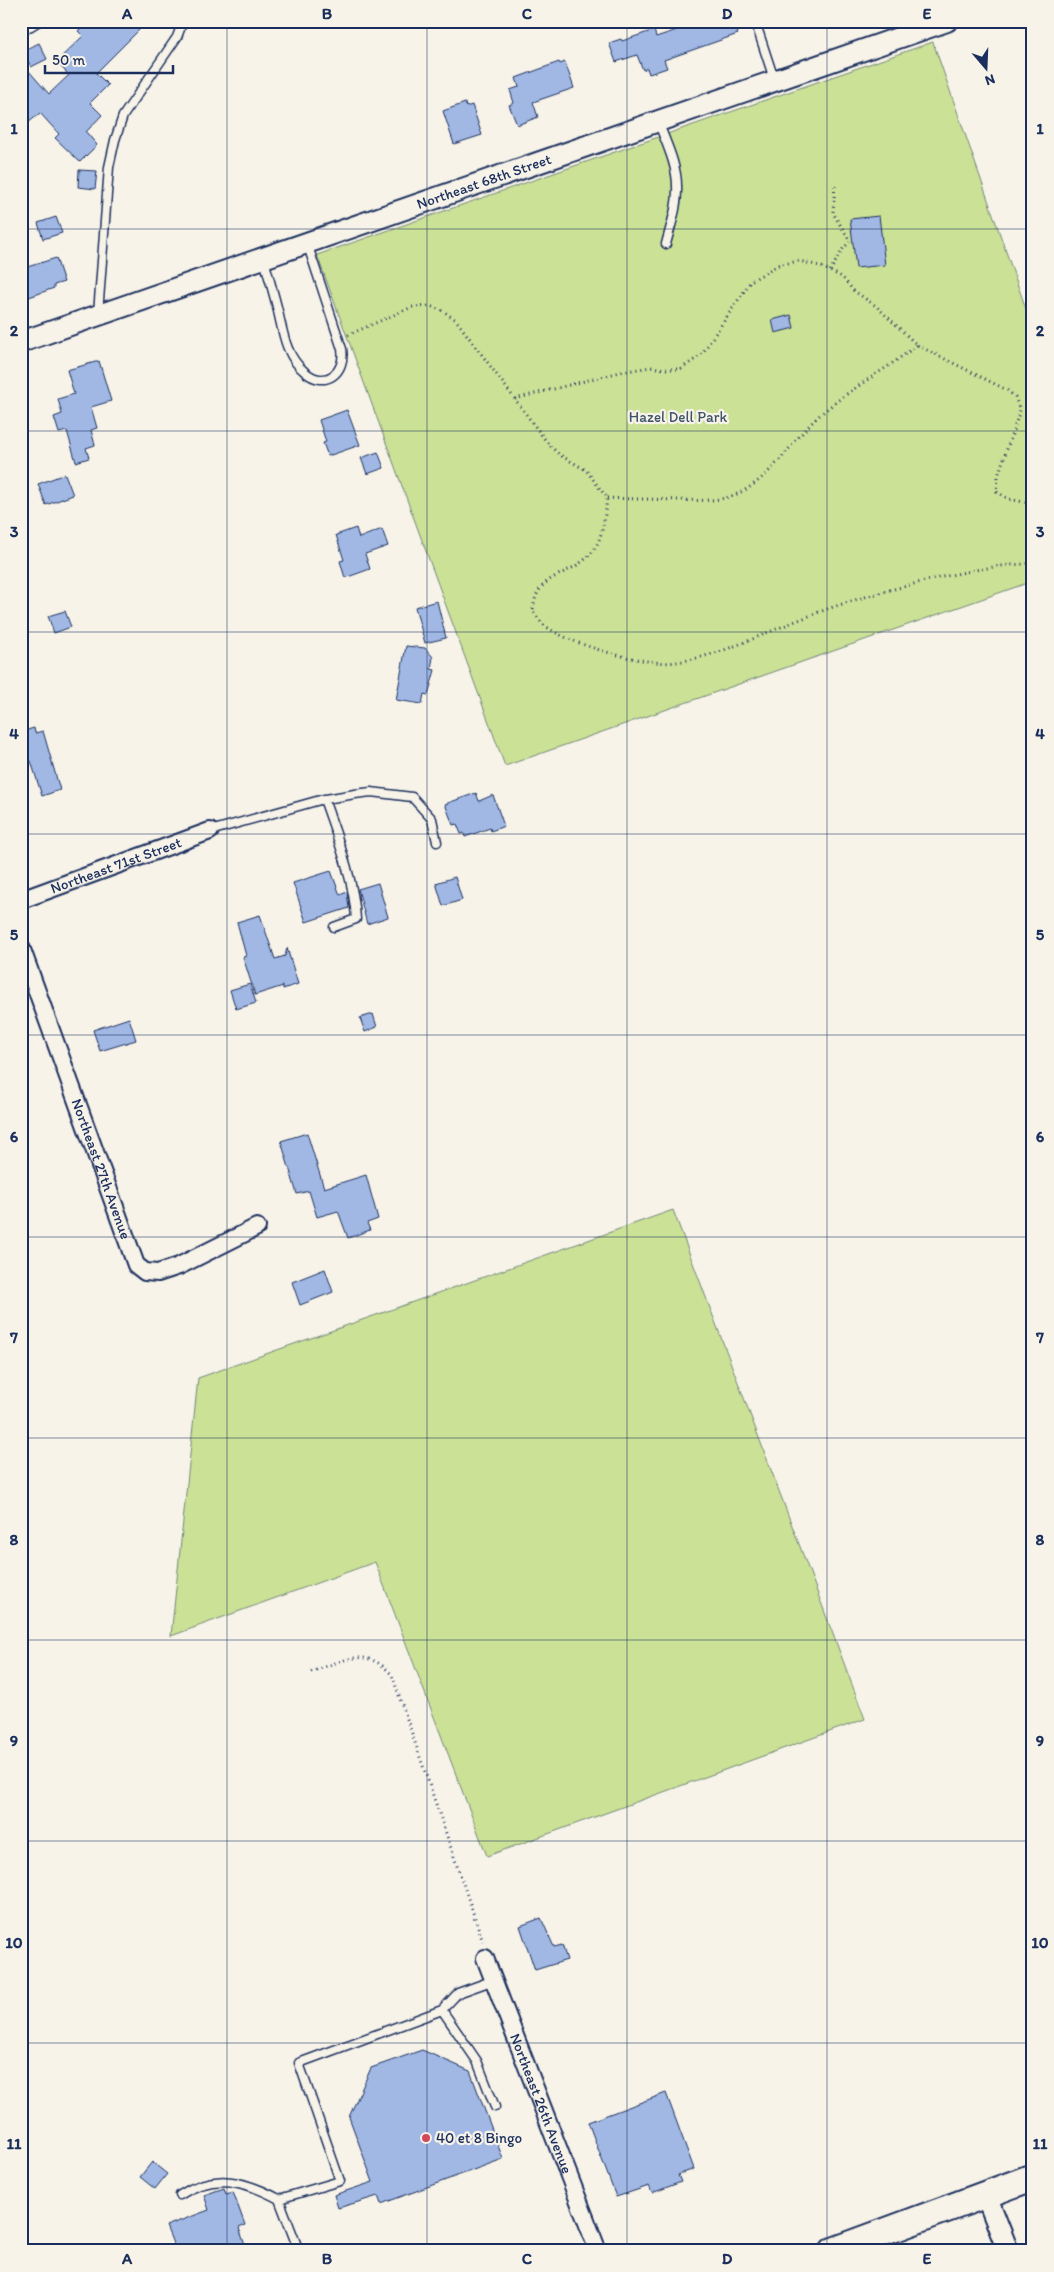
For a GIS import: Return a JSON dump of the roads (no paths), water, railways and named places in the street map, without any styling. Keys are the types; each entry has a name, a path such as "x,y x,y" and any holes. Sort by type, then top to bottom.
{"main road":[{"path":"833,2251 1033,2177"}],"street":[{"name":"Northeast 68th Street","path":"21,342 947,21"},
{"name":"Northeast 71st Street","path":"21,900 210,831"},
{"name":"Northeast 27th Avenue","path":"21,947 136,1266 145,1272 158,1273 178,1266 257,1227"},
{"name":"Northeast 26th Avenue","path":"485,1958 598,2251"},
{"path":"986,2194 1008,2251"}],"lane":[{"path":"21,32 39,21"},
{"path":"98,316 109,168 115,140 123,116 177,37 184,21"},
{"path":"755,21 775,81"},
{"path":"658,121 671,157 677,185 673,219 666,244"},
{"path":"263,258 286,344 300,368 312,377 323,379 334,376 343,363 340,338 307,243"},
{"path":"210,831 324,800 371,792 412,797 432,819 437,842"},
{"path":"324,800 355,903 356,919 334,927"},
{"path":"279,2199 340,2181 299,2063 442,2010 458,1993 494,1980"},
{"path":"442,2010 477,2061 495,2107"},
{"path":"180,2195 193,2186 207,2181 223,2180 256,2187 279,2199 299,2251"}],"place":[{"name":"40 et 8 Bingo","path":"426,2138"}],"park label":[{"name":"Hazel Dell Park","path":"678,417"}]}
